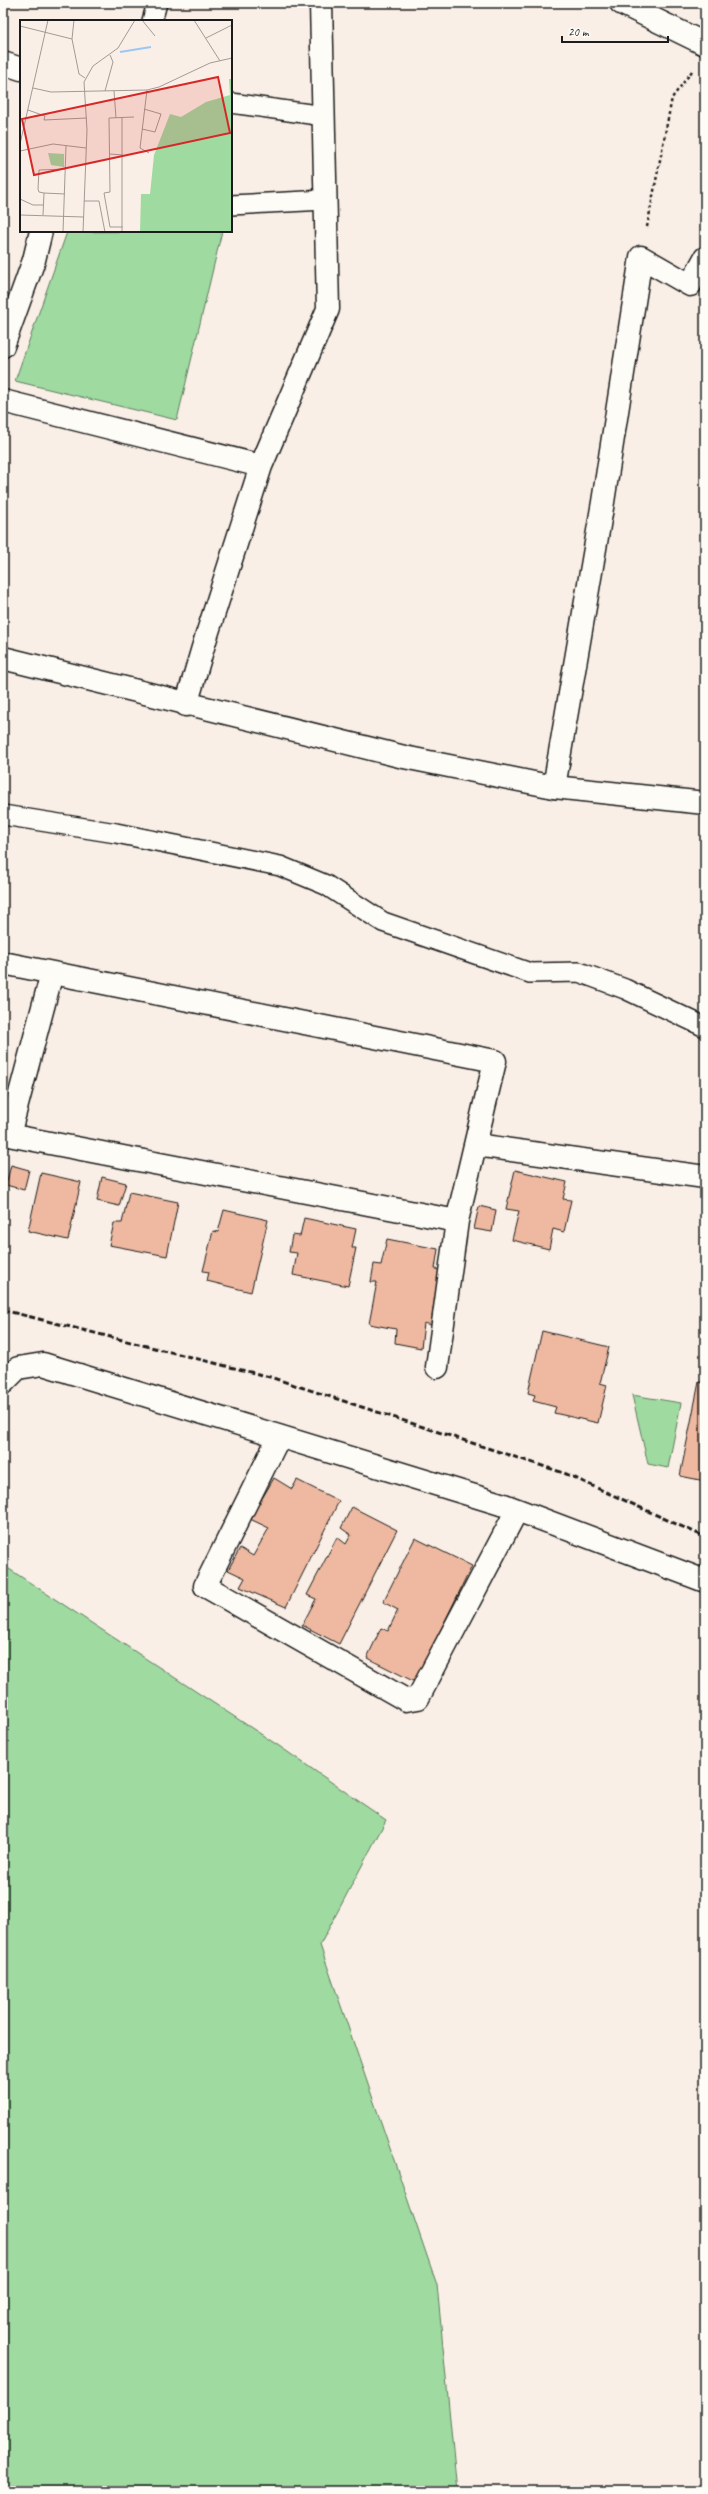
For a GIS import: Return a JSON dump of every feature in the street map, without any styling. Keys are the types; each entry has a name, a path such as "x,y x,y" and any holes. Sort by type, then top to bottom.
{"street":[{"path":"186,705 261,466 328,309 321,3"},
{"path":"621,3 705,44"},
{"path":"3,63 20,69"},
{"path":"3,346 34,260 41,232"},
{"path":"554,787 603,502 641,257 690,285 705,258"},
{"path":"3,402 261,466"},
{"path":"3,658 186,705 404,757 554,787 705,803"},
{"path":"3,963 495,1061 457,1221 438,1367"},
{"path":"52,973 6,1135 457,1221"},
{"path":"476,1145 705,1177"},
{"path":"3,1383 18,1368 43,1364 517,1510 705,1581"},
{"path":"279,1437 205,1586 406,1700 418,1698 517,1510"}],"lane":[{"path":"152,20 158,3"},
{"path":"232,103 324,116"},
{"path":"232,205 325,200"},
{"path":"3,815 116,833 280,866 326,884 383,922 530,973 579,972 625,989 705,1027"}],"path":[{"path":"641,257 672,98 696,67"}],"green space":[{"path":"67,232 222,232 177,420 15,381"},
{"path":"632,1395 681,1403 668,1468 648,1464"},
{"path":"3,1565 279,1746 386,1820 320,1945 437,2285 457,2491 3,2491"}],"building":[{"path":"11,1165 29,1170 24,1190 6,1185"},
{"path":"515,1170 567,1182 563,1199 571,1200 564,1232 553,1229 549,1249 512,1240 519,1211 506,1209"},
{"path":"41,1173 81,1182 68,1240 28,1231"},
{"path":"102,1177 126,1183 119,1206 97,1201"},
{"path":"129,1192 178,1202 167,1256 109,1245 114,1223 122,1223"},
{"path":"479,1206 496,1210 492,1232 474,1229"},
{"path":"224,1210 268,1220 251,1292 207,1281 209,1272 203,1271 213,1231 218,1232"},
{"path":"304,1218 356,1229 352,1248 356,1248 348,1286 293,1275 297,1253 289,1252 292,1235 300,1236"},
{"path":"387,1239 438,1249 435,1269 443,1270 432,1325 424,1323 421,1348 395,1343 396,1329 369,1324 377,1282 371,1282 374,1264 381,1265"},
{"path":"542,1331 609,1347 600,1383 607,1385 598,1423 554,1413 556,1407 533,1401 535,1395 528,1393"},
{"path":"699,1382 705,1383 705,1481 680,1476"},
{"path":"274,1478 292,1489 297,1480 339,1501 286,1607 240,1587 245,1578 228,1570 240,1548 253,1556 269,1528 250,1519"},
{"path":"352,1507 397,1530 339,1644 302,1625 316,1599 307,1595 337,1537 346,1544 351,1535 341,1528"},
{"path":"415,1538 472,1566 415,1682 367,1658 381,1628 388,1631 398,1610 383,1602"}],"railway":[{"path":"3,1310 270,1377 564,1473 705,1537"}]}
